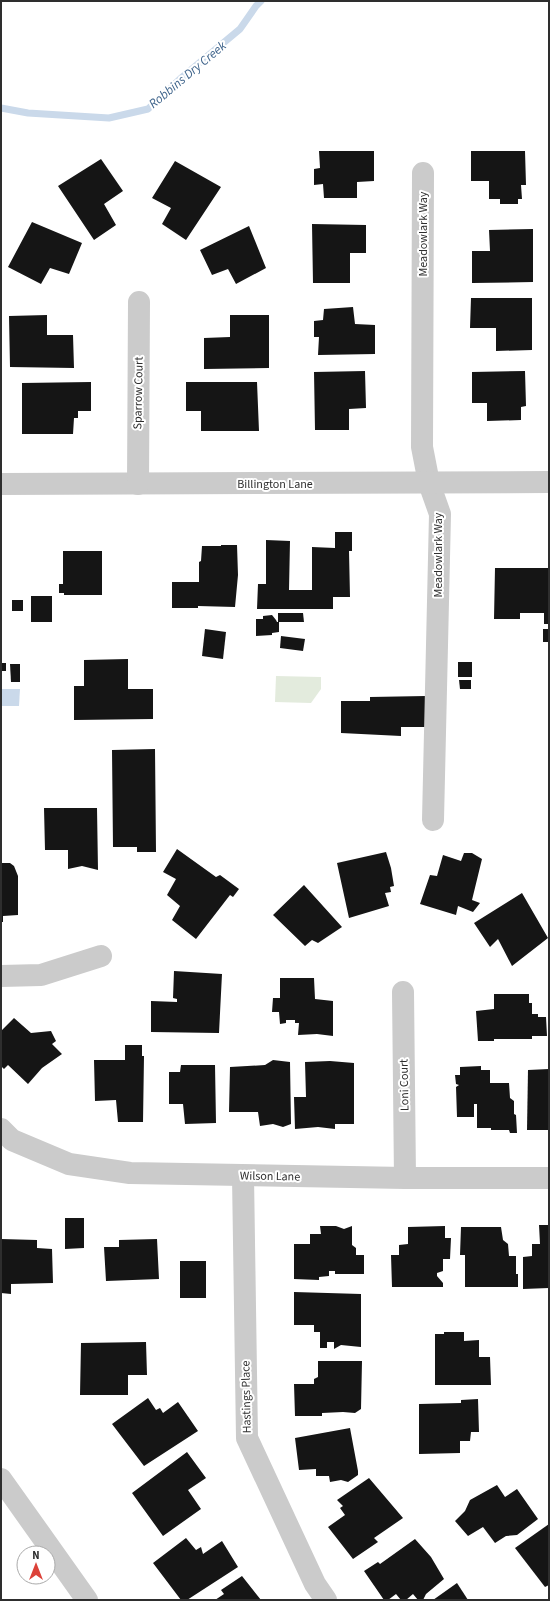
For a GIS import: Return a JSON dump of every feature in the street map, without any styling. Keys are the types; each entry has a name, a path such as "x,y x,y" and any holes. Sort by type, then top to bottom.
{"street":[{"name":"Meadowlark Way","path":"423,173 422,447 429,483 440,514 433,820"},
{"name":"Sparrow Court","path":"138,484 139,302"},
{"name":"Billington Lane","path":"1,484 549,482"},
{"path":"1,976 41,975 101,956"},
{"name":"Loni Court","path":"403,992 405,1178"},
{"name":"Wilson Lane","path":"1,1130 12,1140 69,1164 130,1173 405,1178 549,1178"},
{"name":"Hastings Place","path":"243,1176 247,1438 315,1584 326,1600"},
{"path":"1,1479 87,1600"}],"shaded area":[{"path":"276,676 321,677 321,689 311,703 275,702"}],"water":[{"path":"1,689 20,689 19,706 1,706"}],"building":[{"path":"319,151 374,151 374,181 357,182 357,198 324,198 323,184 314,185 314,169 320,168"},
{"path":"471,151 525,151 526,185 521,185 522,199 518,199 518,204 500,204 500,199 489,199 489,181 471,181"},
{"path":"101,159 123,191 104,204 116,225 94,240 58,186"},
{"path":"175,161 221,187 186,240 162,224 171,208 152,198"},
{"path":"32,222 82,243 69,274 50,268 41,284 8,267"},
{"path":"312,224 366,225 366,253 350,253 350,283 313,283"},
{"path":"249,226 266,268 236,284 228,269 212,275 200,250"},
{"path":"533,229 533,282 472,283 472,251 490,251 489,230"},
{"path":"471,298 532,298 532,350 496,351 496,328 470,328"},
{"path":"353,307 355,324 375,325 375,354 318,355 319,337 314,337 314,321 323,320 324,309"},
{"path":"47,315 47,335 73,335 74,368 10,367 9,316"},
{"path":"230,315 269,315 269,368 204,369 204,338 230,337"},
{"path":"365,371 366,408 349,409 349,430 315,430 314,372"},
{"path":"525,371 526,406 521,407 521,420 487,421 487,403 472,403 472,372"},
{"path":"91,382 91,411 78,411 78,418 74,418 73,434 22,434 22,383"},
{"path":"186,382 257,382 259,431 201,431 201,411 186,411"},
{"path":"335,532 352,532 352,551 349,551 350,597 333,597 333,609 257,609 258,584 266,584 266,540 290,541 289,590 312,590 312,547 335,548"},
{"path":"237,545 238,575 235,607 198,606 198,608 172,608 172,582 199,582 199,562 201,561 202,546"},
{"path":"63,551 102,551 102,595 64,595 64,593 59,593 59,584 63,584"},
{"path":"495,568 549,568 549,624 544,624 544,613 520,613 520,619 494,619"},
{"path":"31,596 52,596 52,622 31,622"},
{"path":"12,600 23,600 23,611 12,611"},
{"path":"278,613 303,613 304,622 278,622"},
{"path":"272,615 277,622 279,622 279,632 272,633 272,635 256,636 256,619 263,619 263,616"},
{"path":"205,629 226,632 223,659 202,656"},
{"path":"543,629 549,629 549,642 543,642"},
{"path":"281,636 305,639 303,651 280,648"},
{"path":"128,659 128,689 153,689 153,719 74,720 74,686 84,686 84,660"},
{"path":"458,662 472,662 472,677 458,677"},
{"path":"1,663 6,663 6,671 1,671"},
{"path":"10,664 20,664 20,682 11,682"},
{"path":"459,680 471,680 471,689 460,689"},
{"path":"426,696 426,727 401,727 401,736 341,733 341,701 370,701 370,697"},
{"path":"155,749 156,852 137,852 137,847 113,847 112,750"},
{"path":"44,808 97,808 98,870 82,866 68,869 68,850 45,850"},
{"path":"177,849 216,877 220,875 239,889 233,897 230,895 196,939 172,920 180,906 167,895 176,879 163,872"},
{"path":"386,852 391,868 394,886 390,887 391,892 385,893 389,906 349,918 337,863"},
{"path":"464,853 472,853 482,859 472,900 480,903 473,912 458,906 456,915 420,904 430,875 437,876 443,855 461,861"},
{"path":"2,863 10,863 14,866 18,876 18,915 3,916 3,922 1,922"},
{"path":"304,885 342,927 318,943 312,940 305,946 273,915"},
{"path":"522,893 548,938 512,966 498,939 490,947 474,923"},
{"path":"174,971 222,974 219,1033 151,1032 151,1001 177,1002 177,999 173,998"},
{"path":"280,978 314,978 315,999 333,1001 333,1036 317,1034 298,1035 299,1023 295,1023 295,1020 286,1020 286,1023 280,1024 279,1012 272,1012 273,998 280,998"},
{"path":"494,994 529,994 529,1003 532,1003 532,1014 538,1014 538,1017 546,1017 547,1036 532,1036 532,1039 494,1039 494,1041 478,1041 476,1011 494,1009"},
{"path":"14,1018 31,1033 51,1031 56,1041 52,1044 62,1054 42,1068 28,1084 8,1065 4,1069 1,1066 1,1031"},
{"path":"125,1045 142,1045 142,1056 144,1056 143,1122 118,1122 116,1100 95,1101 94,1060 125,1060"},
{"path":"273,1060 290,1062 291,1124 283,1127 273,1124 260,1126 258,1112 229,1112 230,1067 265,1065"},
{"path":"330,1061 354,1063 354,1124 335,1124 335,1129 318,1127 295,1129 294,1097 306,1097 305,1062"},
{"path":"181,1065 215,1065 216,1123 185,1124 183,1104 169,1104 169,1072 180,1072"},
{"path":"481,1066 481,1070 490,1070 490,1083 509,1083 510,1098 514,1101 514,1114 516,1115 517,1133 510,1133 509,1130 477,1128 477,1104 474,1104 474,1117 457,1117 456,1087 459,1085 456,1084 455,1075 460,1075 460,1067"},
{"path":"549,1069 549,1130 527,1130 528,1070"},
{"path":"65,1218 84,1218 84,1248 65,1249"},
{"path":"539,1225 549,1225 549,1288 523,1289 523,1257 532,1256 532,1244 540,1244"},
{"path":"320,1226 336,1226 344,1229 352,1226 352,1245 356,1248 356,1255 364,1255 364,1274 335,1274 335,1271 329,1271 329,1276 319,1277 319,1280 294,1279 294,1244 310,1244 310,1234 321,1234"},
{"path":"445,1226 445,1238 451,1238 450,1259 443,1259 443,1271 437,1273 437,1276 443,1283 443,1287 392,1287 391,1255 399,1255 399,1245 408,1244 408,1227"},
{"path":"461,1227 501,1227 503,1240 508,1244 509,1256 516,1256 518,1287 465,1287 465,1255 460,1255"},
{"path":"1,1239 37,1240 37,1248 52,1249 53,1283 11,1284 11,1294 1,1293"},
{"path":"157,1239 159,1279 106,1281 104,1247 119,1247 119,1240"},
{"path":"180,1261 206,1261 206,1298 180,1298"},
{"path":"294,1292 361,1294 361,1347 341,1345 334,1349 334,1342 327,1342 327,1348 320,1348 320,1332 314,1332 314,1325 294,1325"},
{"path":"444,1332 464,1332 464,1341 479,1340 479,1357 490,1357 491,1385 435,1385 435,1334 444,1334"},
{"path":"146,1342 147,1375 128,1375 128,1395 80,1395 81,1343"},
{"path":"318,1361 362,1361 361,1409 355,1413 322,1413 322,1416 295,1416 294,1384 314,1384 314,1379 318,1377"},
{"path":"148,1398 156,1410 160,1408 163,1413 178,1402 198,1431 144,1466 112,1424"},
{"path":"478,1399 479,1432 471,1432 470,1441 460,1441 460,1453 419,1454 419,1404 461,1403 461,1400"},
{"path":"350,1428 358,1475 348,1482 341,1480 330,1482 329,1476 316,1476 316,1469 299,1470 295,1438"},
{"path":"187,1452 206,1478 188,1490 201,1509 163,1536 132,1493"},
{"path":"369,1478 403,1518 374,1538 378,1542 353,1559 328,1527 345,1515 340,1508 343,1506 337,1500"},
{"path":"497,1485 505,1497 517,1489 538,1519 517,1535 506,1536 495,1543 483,1527 468,1536 455,1521 465,1511 470,1500"},
{"path":"549,1524 549,1585 545,1587 515,1548"},
{"path":"186,1538 196,1550 201,1547 203,1554 222,1541 238,1567 187,1600 181,1600 153,1563"},
{"path":"415,1539 431,1557 444,1579 426,1594 423,1600 418,1600 413,1594 406,1600 401,1600 396,1594 388,1600 384,1600 364,1571 378,1562 380,1564"},
{"path":"242,1576 261,1600 215,1600 224,1594 221,1590"},
{"path":"457,1583 468,1600 433,1600"}],"waterway":[{"name":"Robbins Dry Creek","path":"1,108 28,113 109,118 148,109 180,79 240,29 261,1"}]}
